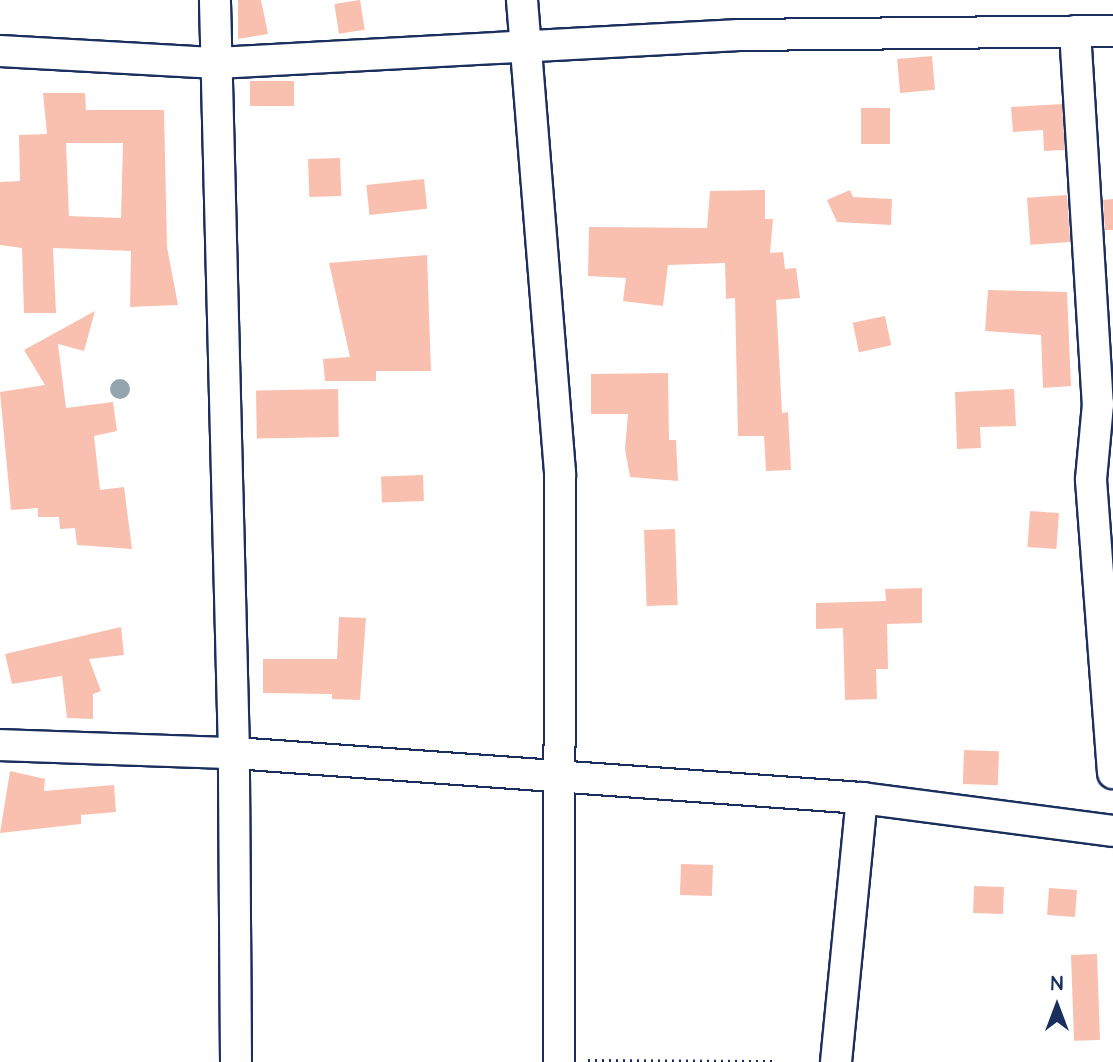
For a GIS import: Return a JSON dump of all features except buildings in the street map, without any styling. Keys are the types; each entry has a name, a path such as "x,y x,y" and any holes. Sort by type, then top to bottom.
{"street":[{"path":"215,0 234,753 236,1062"},
{"path":"522,0 529,46 560,473 557,779 559,1061"},
{"path":"1075,31 1098,404 1090,480 1113,773"},
{"path":"0,51 217,63 739,35 1113,31"},
{"path":"0,745 234,753 557,779 862,798 1113,831"},
{"path":"836,1062 862,798"}],"path":[{"path":"559,1061 776,1062"}]}
